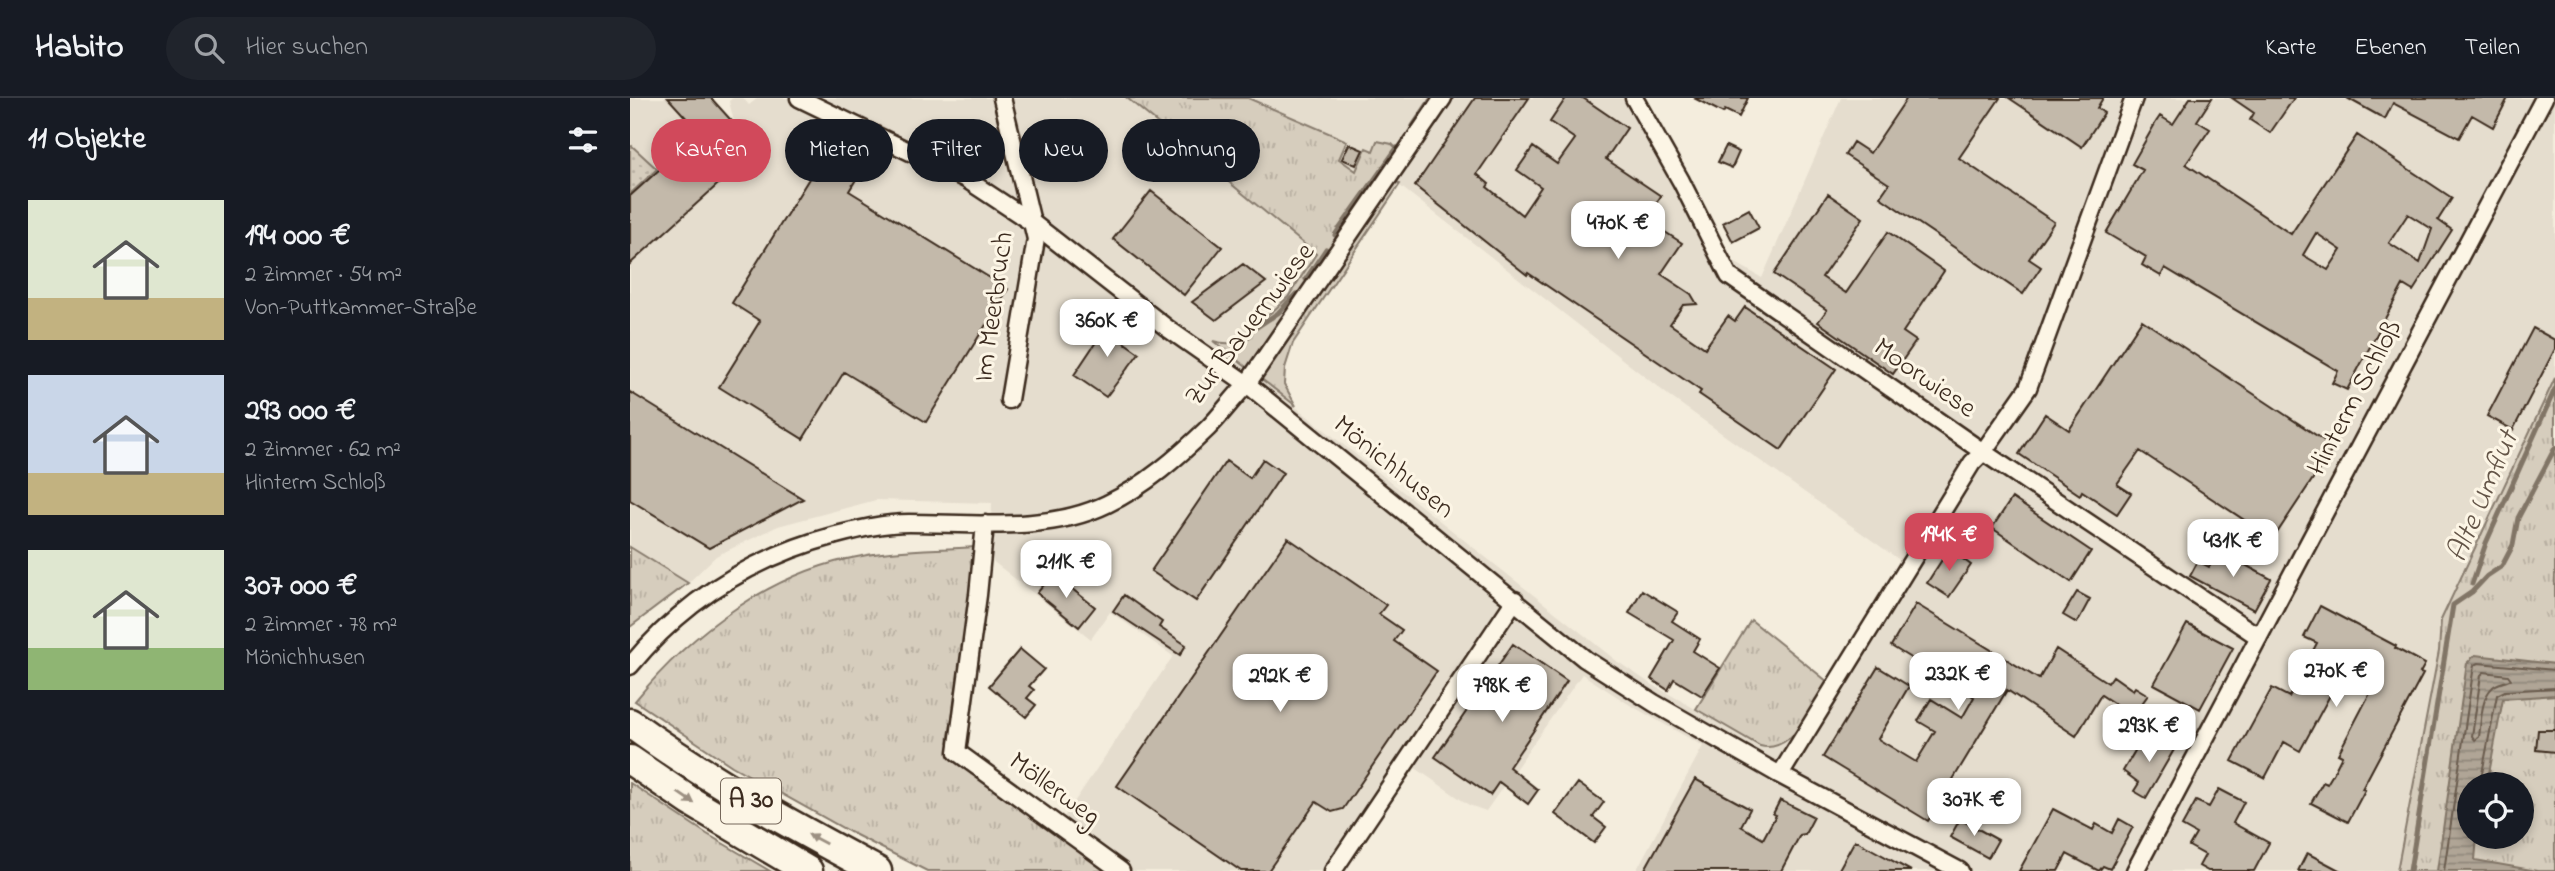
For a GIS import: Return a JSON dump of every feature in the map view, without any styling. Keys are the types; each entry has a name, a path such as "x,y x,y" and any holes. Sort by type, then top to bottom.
{"highway":[{"name":"A 30","path":"630,723 708,775 793,826 877,871"},
{"name":"A 30","path":"630,760 690,801 808,871"}],"street":[{"name":"Mönichhusen","path":"799,98 966,179 1034,224 1167,328 1247,384 1585,659 1654,703 1780,775 1960,871"},
{"name":"Im Meerbruch","path":"1002,98 1037,239 1009,400"},
{"name":"Zur Bauernwiese","path":"630,666 660,631 690,606 737,574 779,553 866,527 905,523 1046,523 1106,505 1153,476 1210,426 1247,384 1443,98"},
{"name":"Moorwiese","path":"1634,98 1681,180 1729,276 1983,452 2259,637"},
{"path":"1780,775 1972,463 1983,452 2028,388 2134,98"},
{"name":"Hinterm Schloß","path":"2134,871 2544,98"},
{"name":"Möllerweg","path":"985,524 957,751 1121,871"},
{"path":"1333,871 1515,600"}],"shaded area":[{"path":"630,98 712,98 731,119 651,119 651,166 630,147"},
{"path":"733,98 743,98 749,105 758,98 1127,98 1152,119 1122,119 1122,182 1228,182 1316,255 1288,296 1273,311 1257,321 1250,337 1239,343 1215,343 1618,662 1760,746 1828,682 1901,561 1672,398 1386,175 1395,146 1377,141 1373,152 1366,149 1356,172 1339,159 1346,141 1248,98 1642,98 1729,259 1762,278 1841,98 2555,98 2555,378 2441,620 2439,651 2397,871 1636,871 1703,746 1582,674 1486,811 1469,805 1401,758 1322,871 1128,871 1062,820 1173,656 1110,612 1091,639 990,559 992,503 876,500 778,526 716,556 688,583 630,547 630,194 651,175 651,182 771,182 771,119 733,119 729,101"}],"green space":[{"path":"1127,98 1248,98 1347,141 1339,159 1356,171 1366,148 1373,151 1377,141 1392,144 1399,151 1386,175 1400,184 1293,343 1285,368 1284,384 1296,406 1213,341 1232,343 1250,337 1251,327 1288,297 1316,254 1229,182 1260,182 1260,119 1152,119"},
{"path":"630,147 651,163 651,175 630,194"},
{"path":"2555,378 2555,871 2397,871 2439,651 2441,620"},
{"path":"630,547 688,583 630,627"},
{"path":"975,547 968,621 948,742 1128,871 927,871 850,832 732,766 635,701 682,651 708,629 736,608 797,575 862,556"},
{"path":"1751,620 1828,682 1801,726 1792,736 1772,747 1760,746 1696,709"},
{"path":"630,783 707,834 770,871 630,871"}],"water":[{"path":"2475,655 2555,664 2555,695 2503,699 2489,772 2457,772 2457,849 2476,849 2475,860 2537,871 2437,871 2467,663"}],"building":[{"path":"668,98 711,98 730,119 687,119"},
{"path":"1475,98 1529,98 1477,174 1489,184 1487,187 1522,215 1541,187 1517,170 1533,147 1557,164 1575,139 1550,122 1566,98 1583,98 1627,128 1606,159 1661,196 1645,219 1682,243 1661,274 1691,294 1697,304 1683,305 1670,324 1705,348 1728,316 1735,321 1745,307 1836,369 1781,450 1699,394 1701,391 1528,273 1527,275 1415,186"},
{"path":"1694,98 1748,98 1739,117 1725,110 1723,113"},
{"path":"1907,98 2000,98 1959,158 2054,222 2029,259 2041,267 2023,294 1880,197 1889,184 1845,155 1853,142 1870,153"},
{"path":"2009,98 2103,98 2097,108 2104,113 2082,147"},
{"path":"2190,98 2212,98 2197,121 2210,129 2186,164 2291,234 2357,135 2452,198 2438,220 2452,230 2413,291 2403,285 2347,390 2332,383 2338,371 2165,268 2161,276 2142,265 2146,257 2106,233 2143,170 2132,164 2156,122 2160,116 2173,124","holes":["2408,214 2432,229 2420,263 2389,243","2316,233 2341,250 2328,270 2303,255"]},
{"path":"2232,98 2294,98 2270,133 2250,120 2254,113"},
{"path":"2347,98 2508,98 2493,127 2472,115 2459,138 2393,103 2385,119"},
{"path":"1349,144 1363,150 1356,165 1342,159"},
{"path":"1726,146 1739,152 1732,168 1718,162"},
{"path":"651,177 651,182 721,182 630,264 630,196"},
{"path":"807,182 854,182 849,191 1008,289 926,422 844,372 803,439 719,387 760,321 732,303"},
{"path":"1151,191 1222,247 1184,295 1113,239"},
{"path":"1828,194 1863,218 1822,277 1846,293 1888,232 1944,271 1903,332 1916,341 1893,374 1818,322 1827,310 1774,274"},
{"path":"1749,209 1759,228 1733,242 1723,223"},
{"path":"1243,264 1266,282 1216,320 1192,302"},
{"path":"1116,312 1126,319 1115,336 1139,353 1106,397 1074,375"},
{"path":"2142,320 2334,447 2273,539 2140,451 2117,484 2131,493 2117,514 2082,491 2080,495 2019,454 2045,414 2069,430"},
{"path":"2533,328 2555,340 2555,349 2513,430 2487,416"},
{"path":"630,392 803,499 709,548 630,500"},
{"path":"1263,459 1283,473 1196,601 1151,571 1226,461 1250,478"},
{"path":"2012,498 2091,551 2071,582 1992,528"},
{"path":"1288,538 1386,605 1379,614 1402,630 1394,641 1437,671 1343,809 1332,812 1316,802 1268,871 1241,871 1117,786"},
{"path":"1949,549 1971,565 1949,597 1927,583"},
{"path":"2218,550 2271,579 2254,610 2190,576 2198,561 2209,567"},
{"path":"1053,574 1095,607 1079,627 1037,593"},
{"path":"1642,590 1678,612 1672,621 1700,639 1693,651 1720,668 1702,696 1674,679 1668,690 1651,679 1674,640 1629,613"},
{"path":"2077,592 2090,599 2077,623 2063,615"},
{"path":"1124,595 1162,622 1159,627 1186,645 1180,655 1113,611"},
{"path":"1916,604 2039,679 2056,649 2108,683 2113,676 2133,690 2135,687 2148,695 2133,716 2101,695 2076,736 2007,690 1949,786 1974,799 1964,816 1939,803 1928,821 1823,757 1878,667 1909,686 1878,739 1916,762 1935,731 1918,721 1931,699 1962,718 1974,697 1891,646"},
{"path":"2320,606 2425,664 2420,673 2423,674 2362,789 2365,790 2348,822 2311,803 2323,782 2327,784 2333,774 2342,756 2338,754 2379,676 2349,660 2300,751 2284,742 2265,778 2232,761 2272,688 2289,697 2317,643 2304,637"},
{"path":"2187,624 2233,648 2200,709 2154,684"},
{"path":"1513,644 1567,681 1509,767 1538,790 1528,804 1499,782 1490,795 1435,757"},
{"path":"1020,649 1044,669 1029,686 1034,690 1027,698 1036,705 1026,717 989,686"},
{"path":"2538,730 2555,730 2555,752 2536,750"},
{"path":"2155,735 2175,748 2146,798 2134,791 2139,783 2123,771 2139,744 2147,749"},
{"path":"1695,779 1750,809 1741,826 1763,839 1776,815 1773,814 1780,800 1814,817 1805,834 1800,835 1781,871 1644,871"},
{"path":"1578,783 1604,802 1593,817 1606,827 1594,843 1555,814"},
{"path":"2219,789 2244,802 2233,823 2269,843 2254,871 2208,871 2199,866 2205,855 2189,846 2196,834 2182,826 2196,801 2209,807"},
{"path":"2053,809 2093,830 2096,824 2112,833 2119,819 2133,827 2110,869 2103,866 2099,871 2067,854 2058,871 2019,871"},
{"path":"1960,819 1998,840 1988,858 1950,837"},
{"path":"1855,840 1873,850 1911,871 1838,871"},
{"path":"2307,853 2341,871 2298,871"}],"waterway":[{"path":"1413,126 1432,98"},
{"path":"1335,235 1397,148"},
{"path":"1306,279 1326,249"},
{"path":"1257,327 1278,313 1296,294"},
{"name":"Alte Umflut","path":"2472,584 2486,543 2555,389"},
{"path":"2410,871 2453,605 2502,566 2513,545 2518,518 2555,448"}]}
